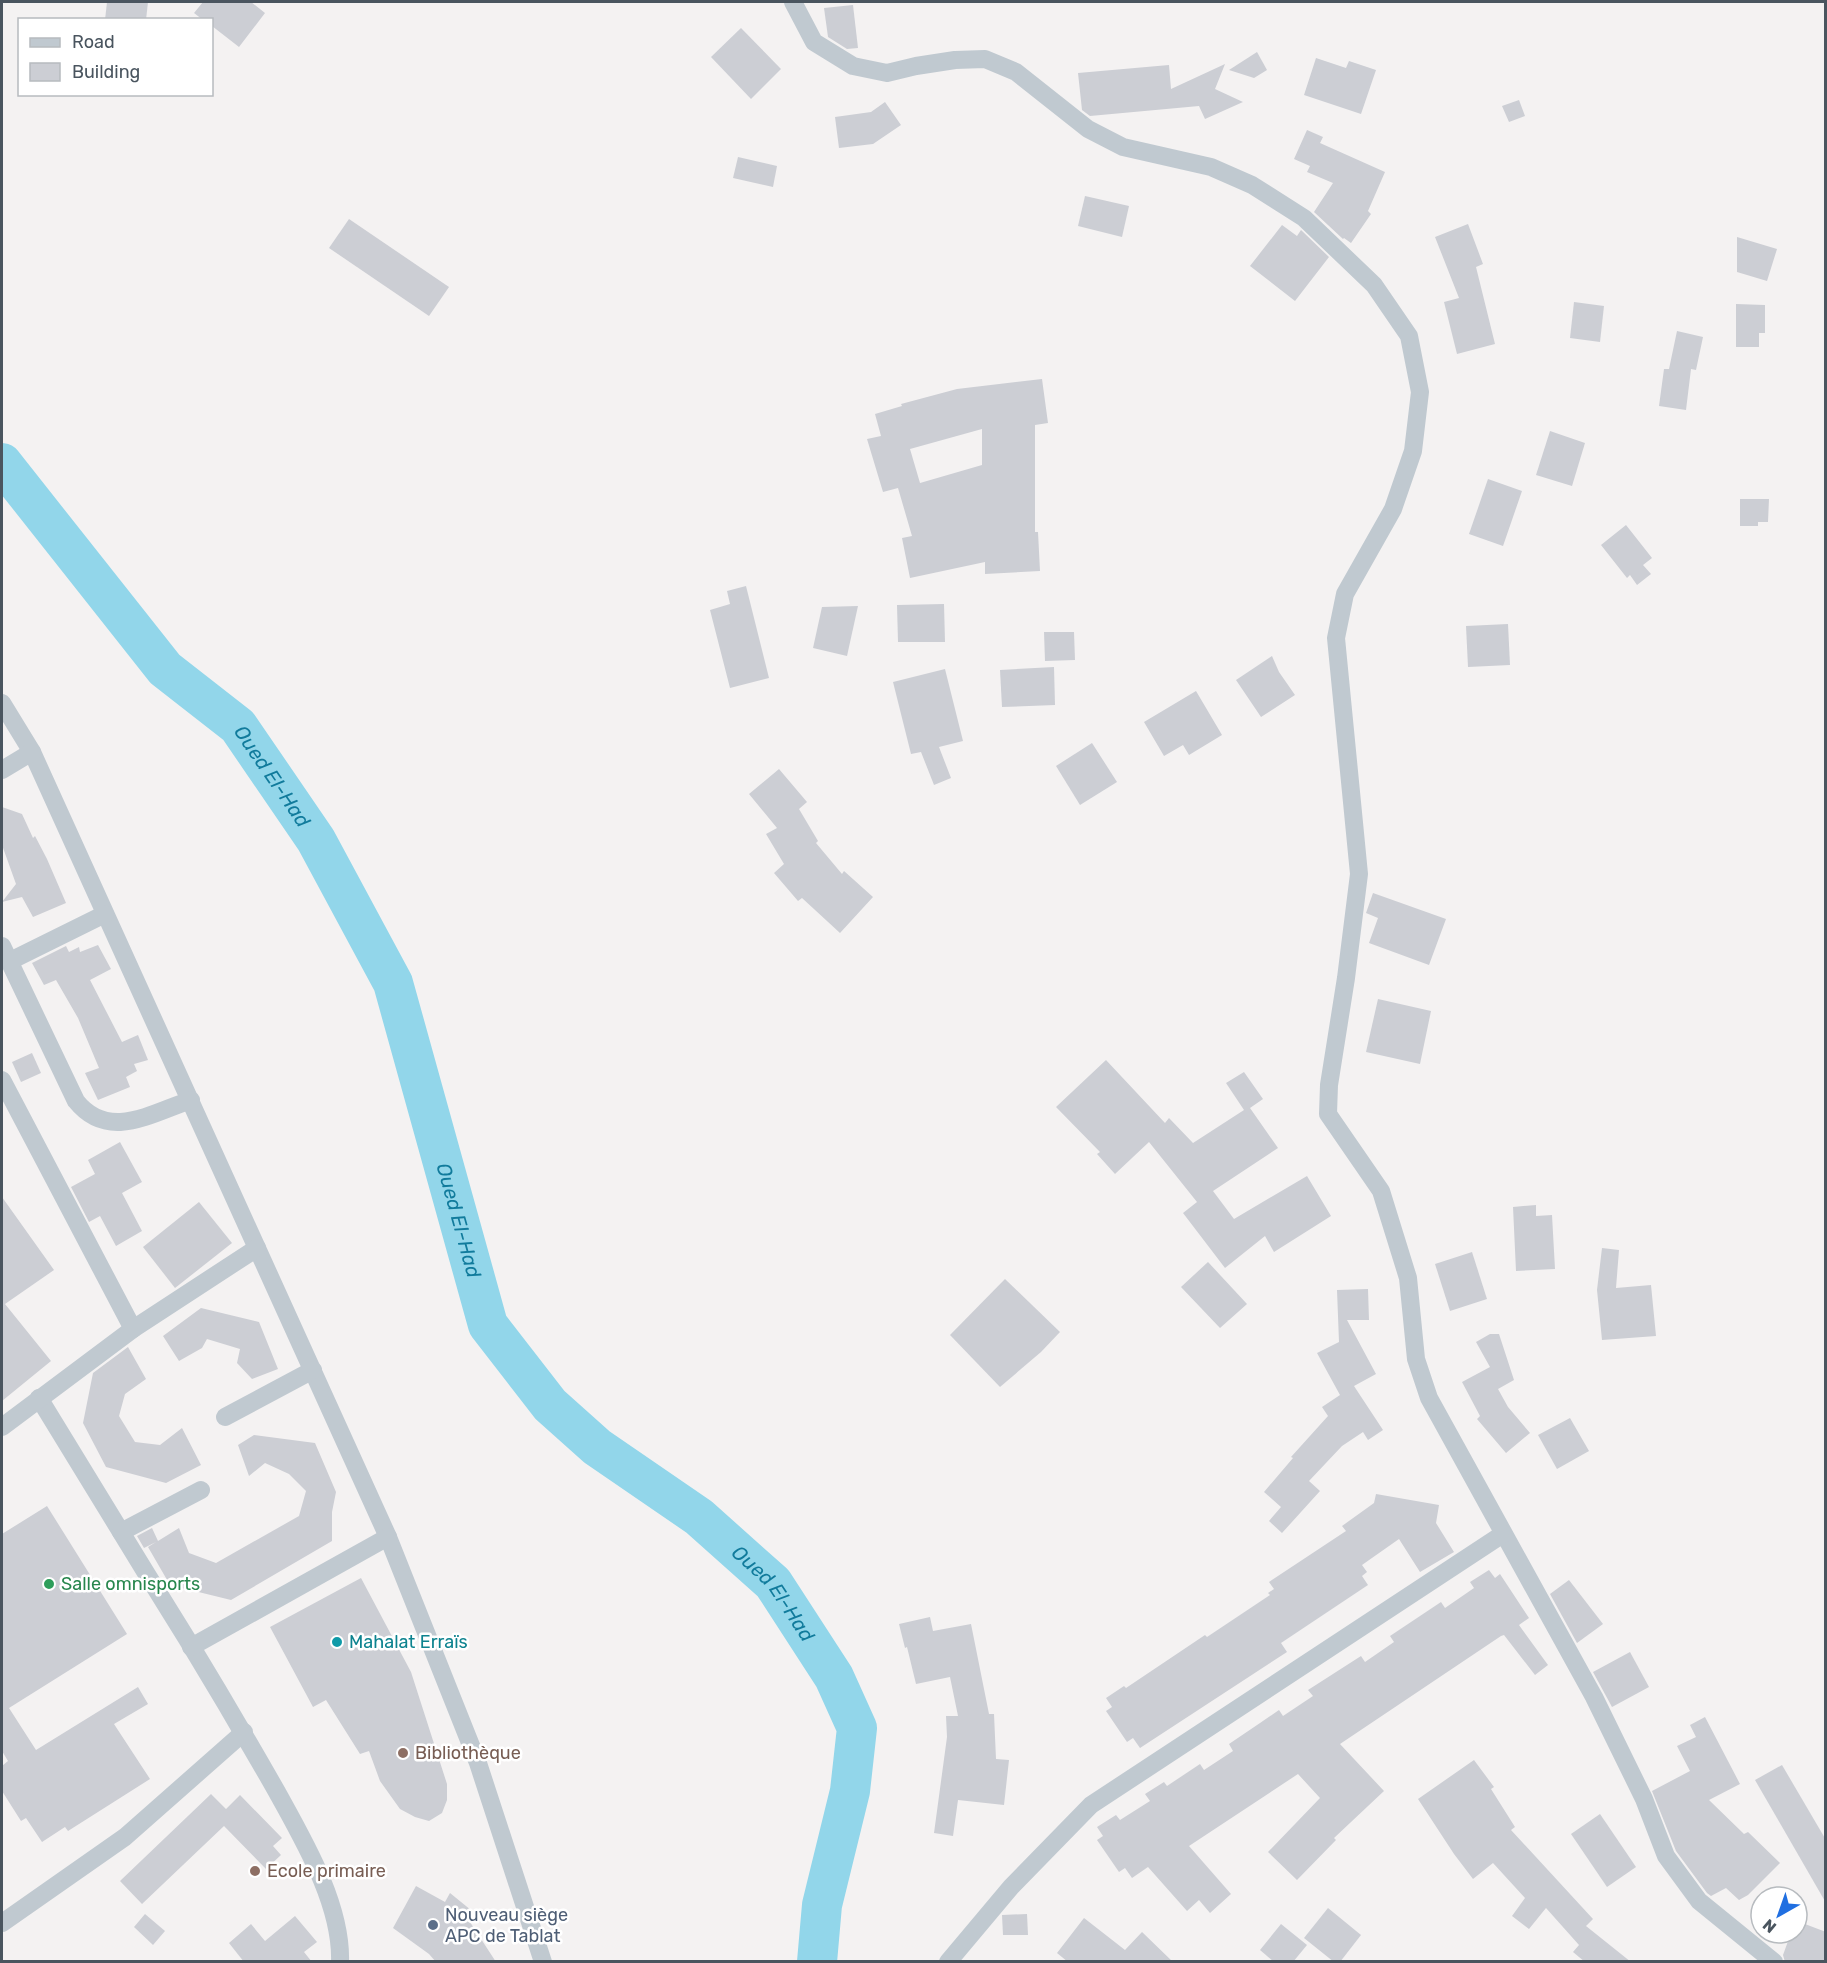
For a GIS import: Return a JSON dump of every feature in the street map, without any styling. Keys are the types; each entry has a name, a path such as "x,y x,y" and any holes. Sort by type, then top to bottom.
{"street":[{"path":"793,2 814,42 853,66 887,73 946,62 985,59 1016,72 1088,129 1123,147 1211,167 1252,185 1304,218 1374,285 1409,336 1420,392 1413,451 1393,509 1345,594 1336,638 1359,874 1329,1085 1328,1114 1381,1191 1408,1278 1416,1359 1429,1398 1594,1697 1644,1799 1666,1856 1700,1901 1774,1962"},
{"path":"2,703 32,752 388,1537 478,1763 543,1962"},
{"path":"2,770 32,752"},
{"path":"105,914 6,954 76,1101 84,1111 105,1122 118,1123 190,1100"},
{"path":"2,1080 133,1329"},
{"path":"2,1427 133,1329 258,1248"},
{"path":"225,1417 313,1370"},
{"path":"39,1398 244,1732 317,1868 333,1917 341,1958"},
{"path":"121,1532 201,1490"},
{"path":"948,1962 1011,1887 1091,1805 1503,1534"},
{"path":"191,1647 388,1537"},
{"path":"2,1923 125,1837 244,1732"}],"building":[{"path":"107,2 148,2 146,18 105,18"},
{"path":"203,2 251,2 265,13 239,47 213,27 213,18 200,18 194,13"},
{"path":"853,5 858,48 847,49 828,37 824,8"},
{"path":"741,28 781,69 751,99 711,57"},
{"path":"1257,52 1267,70 1254,78 1229,70"},
{"path":"1316,58 1346,68 1349,61 1376,70 1361,114 1304,95"},
{"path":"1225,64 1215,89 1243,102 1205,119 1199,106 1090,116 1082,110 1078,73 1169,65 1171,89"},
{"path":"1519,100 1525,116 1509,122 1502,106"},
{"path":"885,102 901,125 873,144 839,148 835,117 871,112"},
{"path":"1307,130 1323,137 1320,143 1385,172 1368,211 1371,214 1351,243 1343,239 1314,212 1333,183 1307,172 1310,166 1294,159"},
{"path":"738,157 777,166 773,187 733,178"},
{"path":"1085,196 1129,206 1122,237 1078,226"},
{"path":"349,219 449,287 429,316 329,248"},
{"path":"1468,224 1483,264 1476,267 1495,344 1457,354 1444,302 1459,298 1435,237"},
{"path":"1282,225 1297,236 1301,230 1329,257 1295,301 1250,266"},
{"path":"1737,237 1777,249 1767,281 1737,272"},
{"path":"1574,302 1604,306 1600,342 1570,338"},
{"path":"1736,304 1765,305 1765,333 1759,333 1759,347 1736,347"},
{"path":"1677,331 1703,337 1696,370 1691,369 1686,410 1659,406 1664,369 1669,369"},
{"path":"1042,379 1048,423 1035,425 1035,532 1038,532 1040,571 985,574 985,562 910,578 902,538 912,536 898,488 883,492 867,439 881,436 875,414 902,406 901,404 957,389","holes":["982,429 982,465 920,483 910,449"]},
{"path":"1550,431 1585,443 1572,486 1536,475"},
{"path":"1488,479 1522,491 1503,546 1469,534"},
{"path":"1740,499 1769,499 1768,522 1758,522 1758,526 1740,526"},
{"path":"1626,525 1652,558 1643,565 1651,574 1637,585 1630,575 1627,578 1601,545"},
{"path":"746,586 769,678 730,688 710,610 730,604 727,591"},
{"path":"944,604 945,642 898,642 897,605"},
{"path":"858,606 847,656 813,648 822,607"},
{"path":"1508,624 1510,665 1468,667 1466,626"},
{"path":"1044,632 1074,632 1075,660 1045,661"},
{"path":"1272,656 1279,672 1295,695 1261,717 1236,680"},
{"path":"1054,667 1055,705 1002,707 1000,670"},
{"path":"945,669 963,741 939,747 951,778 934,785 921,752 911,754 893,682"},
{"path":"1196,691 1222,735 1189,755 1183,745 1164,756 1144,722"},
{"path":"1092,743 1117,782 1080,805 1056,766"},
{"path":"779,769 807,802 799,809 818,841 816,843 842,874 844,871 873,897 840,933 802,898 798,901 774,873 784,864 766,834 777,828 749,794"},
{"path":"2,807 22,814 33,838 35,836 47,859 66,903 33,917 22,897 2,902 16,884 2,845"},
{"path":"1373,893 1446,919 1429,965 1369,943 1378,918 1366,913"},
{"path":"98,945 111,969 90,980 122,1042 138,1035 148,1060 134,1064 137,1071 126,1077 130,1087 98,1100 85,1073 99,1068 78,1018 56,980 44,985 32,963 66,946 69,952 79,947 80,952"},
{"path":"1378,999 1431,1011 1420,1064 1366,1052"},
{"path":"32,1053 41,1073 21,1082 12,1062"},
{"path":"1106,1060 1165,1123 1169,1118 1193,1143 1244,1110 1226,1083 1244,1072 1263,1099 1250,1108 1278,1148 1213,1191 1234,1219 1307,1176 1331,1216 1274,1252 1265,1236 1225,1268 1183,1213 1197,1202 1149,1142 1115,1174 1097,1154 1100,1152 1056,1107"},
{"path":"120,1142 142,1182 122,1193 142,1231 116,1246 100,1216 89,1222 71,1187 95,1174 88,1160"},
{"path":"2,1197 54,1270 5,1304 51,1361 2,1401"},
{"path":"199,1202 232,1243 175,1288 143,1247"},
{"path":"1536,1205 1536,1216 1552,1215 1555,1269 1516,1271 1513,1207"},
{"path":"1602,1248 1619,1250 1616,1288 1651,1285 1656,1336 1602,1340 1597,1290"},
{"path":"1472,1252 1487,1299 1450,1311 1435,1264"},
{"path":"1208,1262 1247,1304 1220,1328 1181,1287"},
{"path":"1005,1279 1060,1332 1041,1352 1000,1387 950,1335"},
{"path":"1368,1289 1369,1320 1347,1320 1376,1374 1354,1386 1383,1430 1368,1440 1363,1432 1342,1446 1309,1481 1320,1491 1282,1533 1269,1521 1281,1507 1264,1492 1293,1458 1291,1457 1328,1416 1322,1407 1340,1395 1317,1353 1339,1342 1337,1290"},
{"path":"201,1308 259,1322 278,1369 252,1379 237,1363 240,1349 207,1339 202,1348 179,1361 163,1336"},
{"path":"1490,1334 1499,1334 1514,1380 1498,1389 1508,1407 1530,1433 1506,1453 1477,1419 1480,1416 1462,1382 1490,1367 1476,1342"},
{"path":"128,1347 146,1379 125,1394 119,1416 135,1442 160,1445 182,1428 201,1465 166,1483 106,1467 83,1423 93,1373"},
{"path":"1570,1418 1589,1451 1557,1469 1538,1435"},
{"path":"254,1435 315,1443 336,1492 332,1512 332,1541 231,1600 170,1585 148,1547 156,1542 144,1548 137,1536 152,1528 158,1541 179,1528 189,1553 216,1563 299,1516 306,1491 289,1474 265,1463 249,1476 238,1445"},
{"path":"1376,1494 1439,1505 1436,1523 1454,1552 1420,1572 1399,1539 1362,1565 1367,1572 1362,1576 1368,1585 1281,1643 1287,1652 1140,1748 1133,1738 1127,1742 1106,1711 1112,1707 1106,1698 1124,1686 1126,1688 1270,1595 1268,1593 1274,1589 1269,1582 1346,1531 1342,1526 1374,1503"},
{"path":"47,1506 127,1634 9,1708 36,1750 138,1687 148,1704 114,1724 150,1779 68,1831 65,1827 42,1842 26,1818 21,1821 2,1791 2,1766 8,1761 2,1751 2,1534"},
{"path":"1489,1570 1495,1578 1500,1574 1529,1618 1519,1625 1548,1665 1535,1675 1504,1635 1501,1636 1340,1744 1384,1791 1334,1838 1336,1840 1297,1880 1268,1852 1320,1798 1298,1774 1189,1846 1231,1894 1210,1913 1199,1900 1187,1911 1148,1867 1132,1878 1125,1868 1119,1872 1097,1840 1103,1836 1097,1827 1116,1815 1120,1820 1150,1801 1145,1794 1164,1782 1167,1786 1200,1764 1204,1770 1233,1751 1229,1744 1279,1710 1283,1716 1313,1696 1308,1690 1361,1656 1365,1662 1394,1642 1390,1636 1441,1602 1445,1608 1474,1588 1470,1582"},
{"path":"361,1578 411,1672 447,1784 447,1800 442,1813 429,1821 400,1809 380,1781 369,1751 360,1754 326,1700 313,1707 270,1627"},
{"path":"1569,1580 1603,1624 1577,1643 1550,1594"},
{"path":"930,1617 933,1631 971,1624 989,1714 994,1714 996,1759 1009,1760 1004,1805 958,1800 953,1836 934,1833 947,1737 946,1716 958,1716 950,1677 916,1684 899,1624"},
{"path":"1630,1652 1649,1687 1612,1707 1593,1672"},
{"path":"1705,1717 1740,1784 1709,1800 1744,1834 1748,1832 1780,1863 1758,1885 1749,1885 1749,1894 1739,1900 1726,1888 1711,1896 1707,1893 1676,1851 1652,1791 1690,1771 1677,1746 1696,1737 1690,1725"},
{"path":"1474,1760 1494,1787 1491,1789 1515,1827 1511,1830 1593,1919 1586,1926 1631,1962 1585,1962 1573,1952 1579,1945 1546,1908 1529,1929 1512,1916 1525,1898 1493,1863 1473,1879 1418,1799"},
{"path":"1782,1765 1826,1840 1826,1903 1755,1780"},
{"path":"211,1794 226,1809 240,1795 282,1838 273,1846 281,1855 266,1869 224,1826 142,1904 120,1881"},
{"path":"1600,1814 1636,1867 1607,1887 1571,1834"},
{"name":"Nouveau siège APC de Tablat","path":"416,1886 445,1902 450,1893 477,1915 470,1922 496,1962 436,1962 429,1954 393,1928"},
{"path":"1328,1908 1361,1935 1340,1962 1334,1962 1304,1938"},
{"path":"145,1914 165,1931 153,1945 134,1927"},
{"path":"1027,1914 1028,1935 1003,1935 1002,1915"},
{"path":"295,1916 317,1942 304,1952 312,1962 244,1962 229,1943 251,1924 265,1941"},
{"path":"1084,1918 1125,1950 1142,1932 1173,1962 1068,1962 1057,1953"},
{"path":"1281,1924 1307,1945 1293,1962 1274,1962 1260,1950"},
{"path":"1809,1926 1826,1932 1826,1962 1785,1962 1783,1955 1787,1945 1809,1945"}],"waterway":[{"name":"Oued El-Had","path":"2,463 165,669 238,726 316,840 393,983 488,1325 550,1405 597,1447 699,1517 773,1583 834,1677 857,1728 850,1791 822,1905 817,1962"}],"place":[{"name":"Salle omnisports","path":"49,1584"},
{"name":"Mahalat Erraïs","path":"337,1642"},
{"name":"Bibliothèque","path":"403,1753"},
{"name":"Ecole primaire","path":"255,1871"},
{"name":"Nouveau siège APC de Tablat","path":"433,1925"}]}
